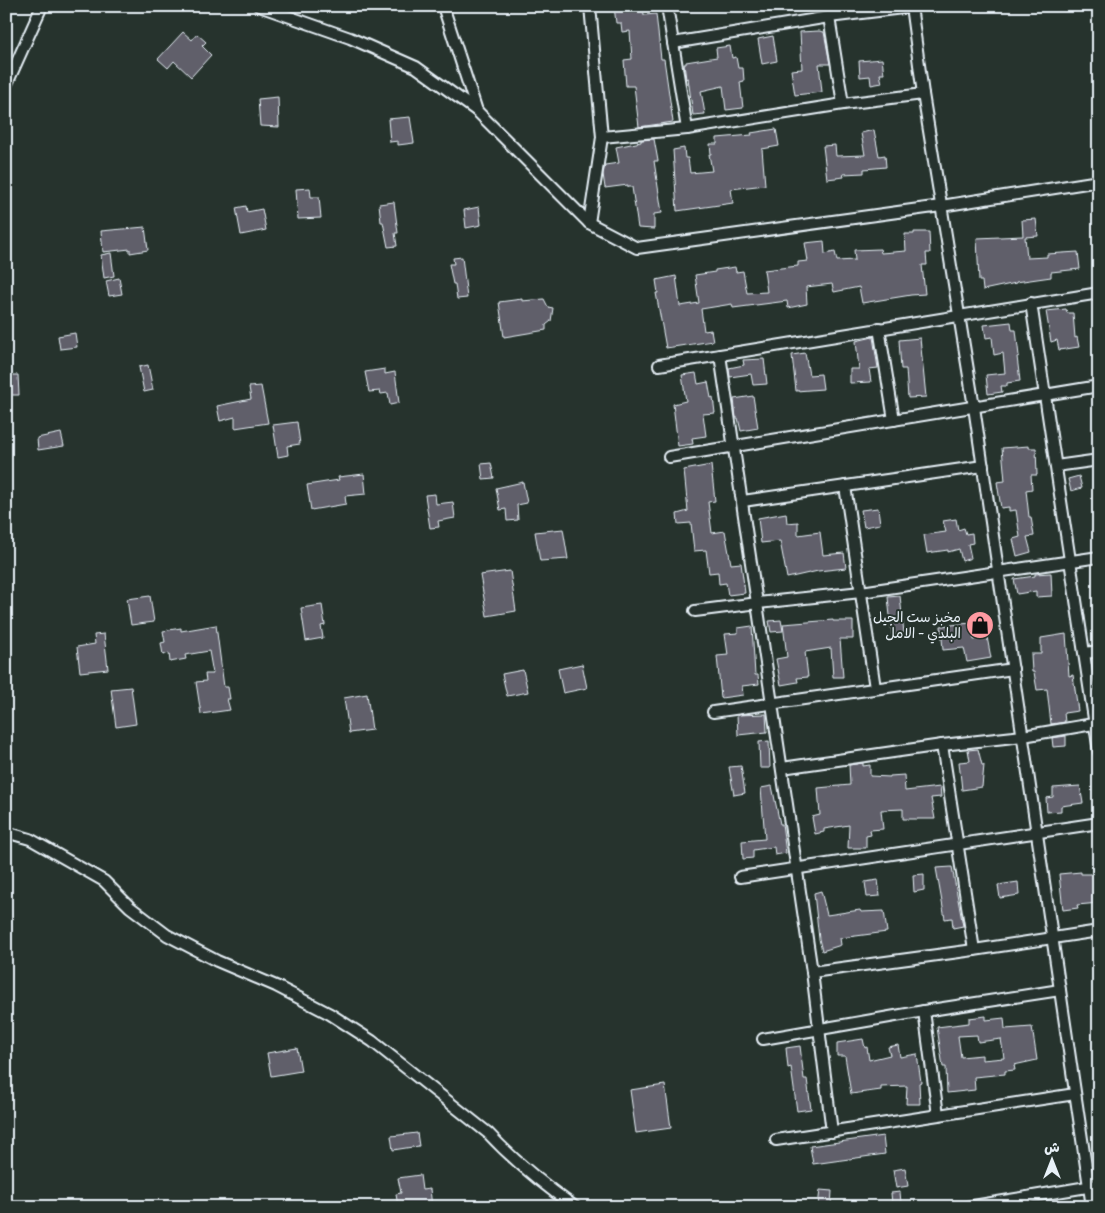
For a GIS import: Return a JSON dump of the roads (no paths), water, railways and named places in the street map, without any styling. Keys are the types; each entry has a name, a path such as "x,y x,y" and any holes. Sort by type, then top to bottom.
{"street":[{"path":"6,86 42,6"},
{"path":"259,6 350,38 416,67 477,111 589,223 637,248 941,206 1099,181"},
{"path":"443,6 477,111"},
{"path":"589,223 602,137 590,6"},
{"path":"667,6 687,129"},
{"path":"673,43 829,17 911,6 923,94 983,466 1075,1094 1094,1185 1092,1207"},
{"path":"829,17 843,104"},
{"path":"602,137 687,129 843,104 923,94"},
{"path":"659,365 1099,293"},
{"path":"1031,303 1099,752"},
{"path":"879,328 894,420"},
{"path":"720,355 812,972 832,1132"},
{"path":"668,457 1099,386"},
{"path":"1056,466 1099,460"},
{"path":"743,501 983,466"},
{"path":"845,486 875,688"},
{"path":"694,612 758,602 861,592 1099,557"},
{"path":"1085,654 1099,651"},
{"path":"714,712 772,702 1013,669"},
{"path":"782,768 942,745 1023,736 1096,724"},
{"path":"942,745 974,950"},
{"path":"740,877 1099,823"},
{"path":"6,832 30,839 104,881 130,907 167,935 217,962 276,986 330,1014 372,1040 488,1134 503,1150 575,1207"},
{"path":"812,972 1099,931"},
{"path":"763,1039 820,1028 1060,990"},
{"path":"924,1011 938,1115"},
{"path":"776,1140 1075,1094"},
{"path":"967,1207 1094,1185"}],"place":[{"name":"مخبز ست الجيل البلدي - الامل","path":"980,625"}]}
